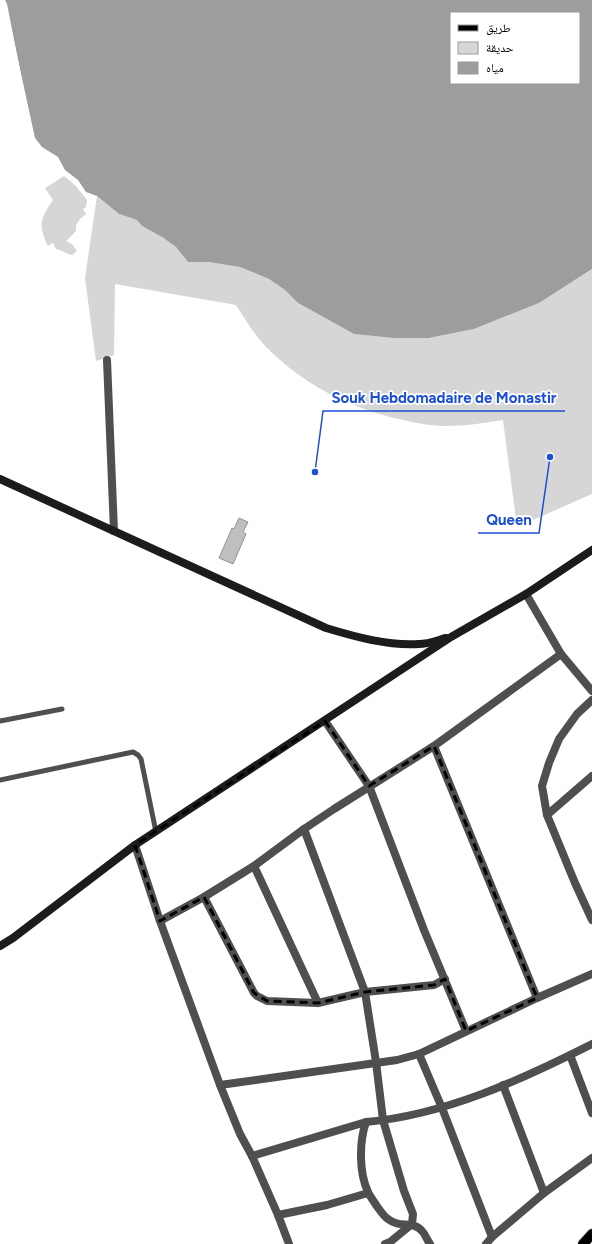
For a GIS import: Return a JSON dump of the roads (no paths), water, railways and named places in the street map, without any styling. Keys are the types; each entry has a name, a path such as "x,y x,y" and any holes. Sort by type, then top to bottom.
{"main road":[{"path":"583,1244 592,1234"}],"street":[{"path":"107,360 114,531"},
{"path":"0,478 326,628 355,636 386,642 420,644 451,637"},
{"path":"0,946 13,938 136,845 451,637 526,594 592,550"},
{"path":"526,594 561,654 592,691"},
{"path":"160,922 254,866 304,829 369,786 434,746 561,654"},
{"path":"592,700 577,714 560,739 549,763 542,786 547,816 592,920"},
{"path":"325,721 369,786 424,930 466,1031"},
{"path":"434,746 537,998"},
{"path":"547,816 592,776"},
{"path":"304,829 365,992 383,1120 404,1191 413,1214 412,1224 390,1242 384,1244"},
{"path":"136,845 160,922 220,1085 240,1134 252,1156 278,1215 289,1244"},
{"path":"254,866 318,1003"},
{"path":"204,897 254,992 267,1001 318,1003 365,992 434,985 445,979"},
{"path":"220,1085 397,1060 419,1054 537,998 592,974"},
{"path":"252,1156 366,1122 442,1108 503,1085 570,1056 592,1044"},
{"path":"419,1054 442,1108 492,1237"},
{"path":"570,1056 592,1112"},
{"path":"503,1085 544,1193"},
{"path":"366,1122 362,1133 361,1149 363,1176 368,1193 381,1212 388,1219 396,1224 412,1224 422,1230 430,1244"},
{"path":"486,1244 492,1237 544,1193 592,1158"},
{"path":"278,1215 327,1205 368,1193"}],"lane":[{"path":"0,721 62,709"},
{"path":"0,780 133,752 141,759 156,832"}],"water":[{"path":"5,0 592,0 592,269 539,303 474,329 429,338 393,338 354,334 298,303 285,290 269,279 240,267 208,262 188,262 176,247 162,237 142,226 137,220 119,214 97,196 86,192 78,180 65,170 58,157 42,147 35,138"}],"place":[{"name":"Queen","path":"550,457"},
{"name":"Souk Hebdomadaire de Monastir","path":"315,472"}]}
